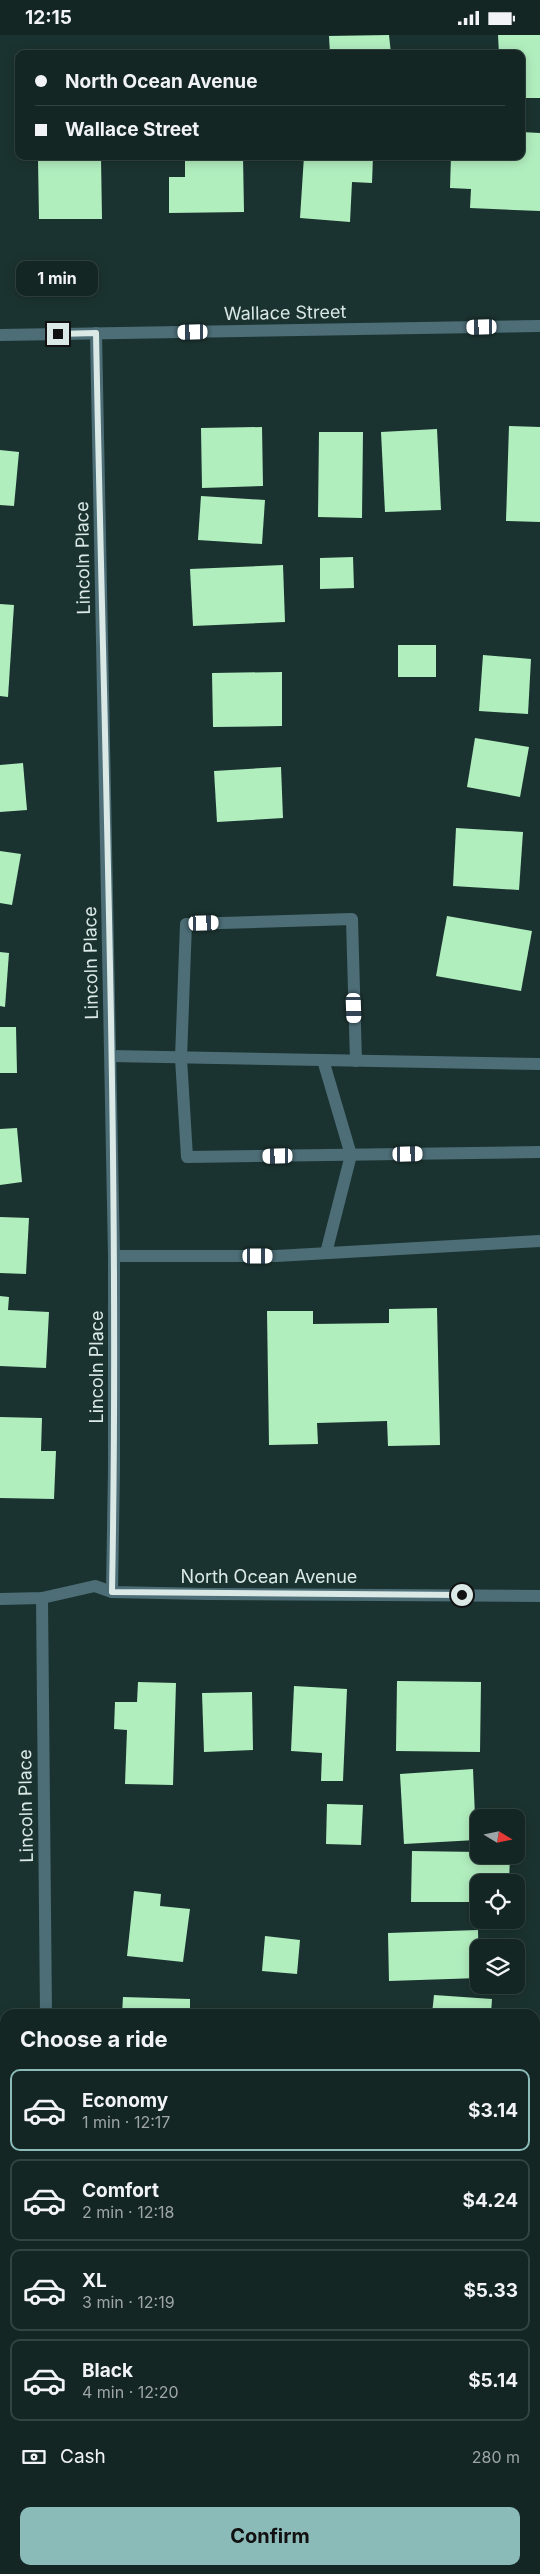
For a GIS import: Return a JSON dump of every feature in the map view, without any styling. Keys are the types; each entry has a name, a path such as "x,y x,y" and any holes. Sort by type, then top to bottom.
{"street":[{"name":"Wallace Street","path":"0,335 540,326"},
{"name":"Lincoln Place","path":"96,333 114,1256 112,1592"},
{"path":"356,1061 352,919 186,924 181,1057 187,1157 540,1152"},
{"path":"111,1056 540,1064"},
{"path":"322,1060 351,1155 326,1253"},
{"path":"114,1256 276,1256 540,1241"},
{"name":"North Ocean Avenue","path":"0,1599 42,1598 95,1587 112,1592 540,1596"},
{"name":"Lincoln Place","path":"42,1598 46,2009"}],"building":[{"path":"389,35 391,50 330,50 329,36"},
{"path":"498,35 540,35 540,98 525,98 525,50 499,50"},
{"path":"525,132 540,133 540,211 470,208 471,189 450,188 451,160 525,160"},
{"path":"38,160 101,160 102,219 39,219"},
{"path":"185,160 243,160 244,212 169,213 169,177 185,177"},
{"path":"304,160 373,160 372,183 352,182 350,222 300,218"},
{"path":"509,426 540,427 540,522 506,521"},
{"path":"262,427 263,486 202,488 201,428"},
{"path":"437,429 441,510 385,512 381,432"},
{"path":"319,432 363,432 362,518 318,517"},
{"path":"0,450 19,452 14,506 0,505"},
{"path":"201,496 265,500 262,544 198,540"},
{"path":"353,557 354,588 320,589 320,558"},
{"path":"283,565 285,622 193,626 190,569"},
{"path":"0,604 14,605 8,697 0,696"},
{"path":"398,645 436,645 436,677 398,677"},
{"path":"483,655 531,659 528,714 479,711"},
{"path":"282,672 282,726 213,727 212,673"},
{"path":"475,738 529,747 520,797 467,787"},
{"path":"23,763 27,810 0,812 0,765"},
{"path":"281,767 283,818 217,822 214,771"},
{"path":"456,828 523,832 519,890 453,886"},
{"path":"0,851 21,854 12,905 0,903"},
{"path":"447,916 532,931 521,991 436,976"},
{"path":"0,952 9,953 5,1007 0,1006"},
{"path":"0,1027 16,1027 17,1073 0,1073"},
{"path":"17,1128 22,1182 0,1185 0,1129"},
{"path":"0,1217 29,1218 26,1274 0,1273"},
{"path":"0,1296 9,1297 8,1310 49,1312 46,1368 0,1366"},
{"path":"437,1308 440,1445 388,1446 387,1421 317,1423 318,1444 269,1445 267,1311 313,1311 313,1324 389,1323 389,1309"},
{"path":"0,1417 42,1418 41,1451 56,1451 54,1499 0,1498"},
{"path":"397,1681 481,1682 480,1752 396,1751"},
{"path":"138,1682 176,1683 173,1785 125,1784 127,1730 114,1729 115,1702 137,1702"},
{"path":"294,1686 347,1689 343,1781 321,1781 322,1753 291,1751"},
{"path":"252,1692 253,1750 204,1752 202,1693"},
{"path":"473,1769 475,1809 470,1809 470,1840 404,1844 400,1774"},
{"path":"327,1804 363,1805 361,1845 326,1844"},
{"path":"412,1851 470,1852 470,1864 510,1864 509,1874 470,1874 470,1902 411,1902"},
{"path":"134,1891 161,1894 160,1906 190,1909 183,1962 127,1956"},
{"path":"478,1930 478,1939 470,1939 470,1978 389,1981 388,1933"},
{"path":"265,1936 300,1940 297,1974 262,1971"},
{"path":"434,1995 492,1999 491,2009 433,2009"},
{"path":"123,1997 190,1999 190,2009 122,2009"}],"route":[{"path":"58,334 96,333 114,1256 112,1592 462,1595"}]}
